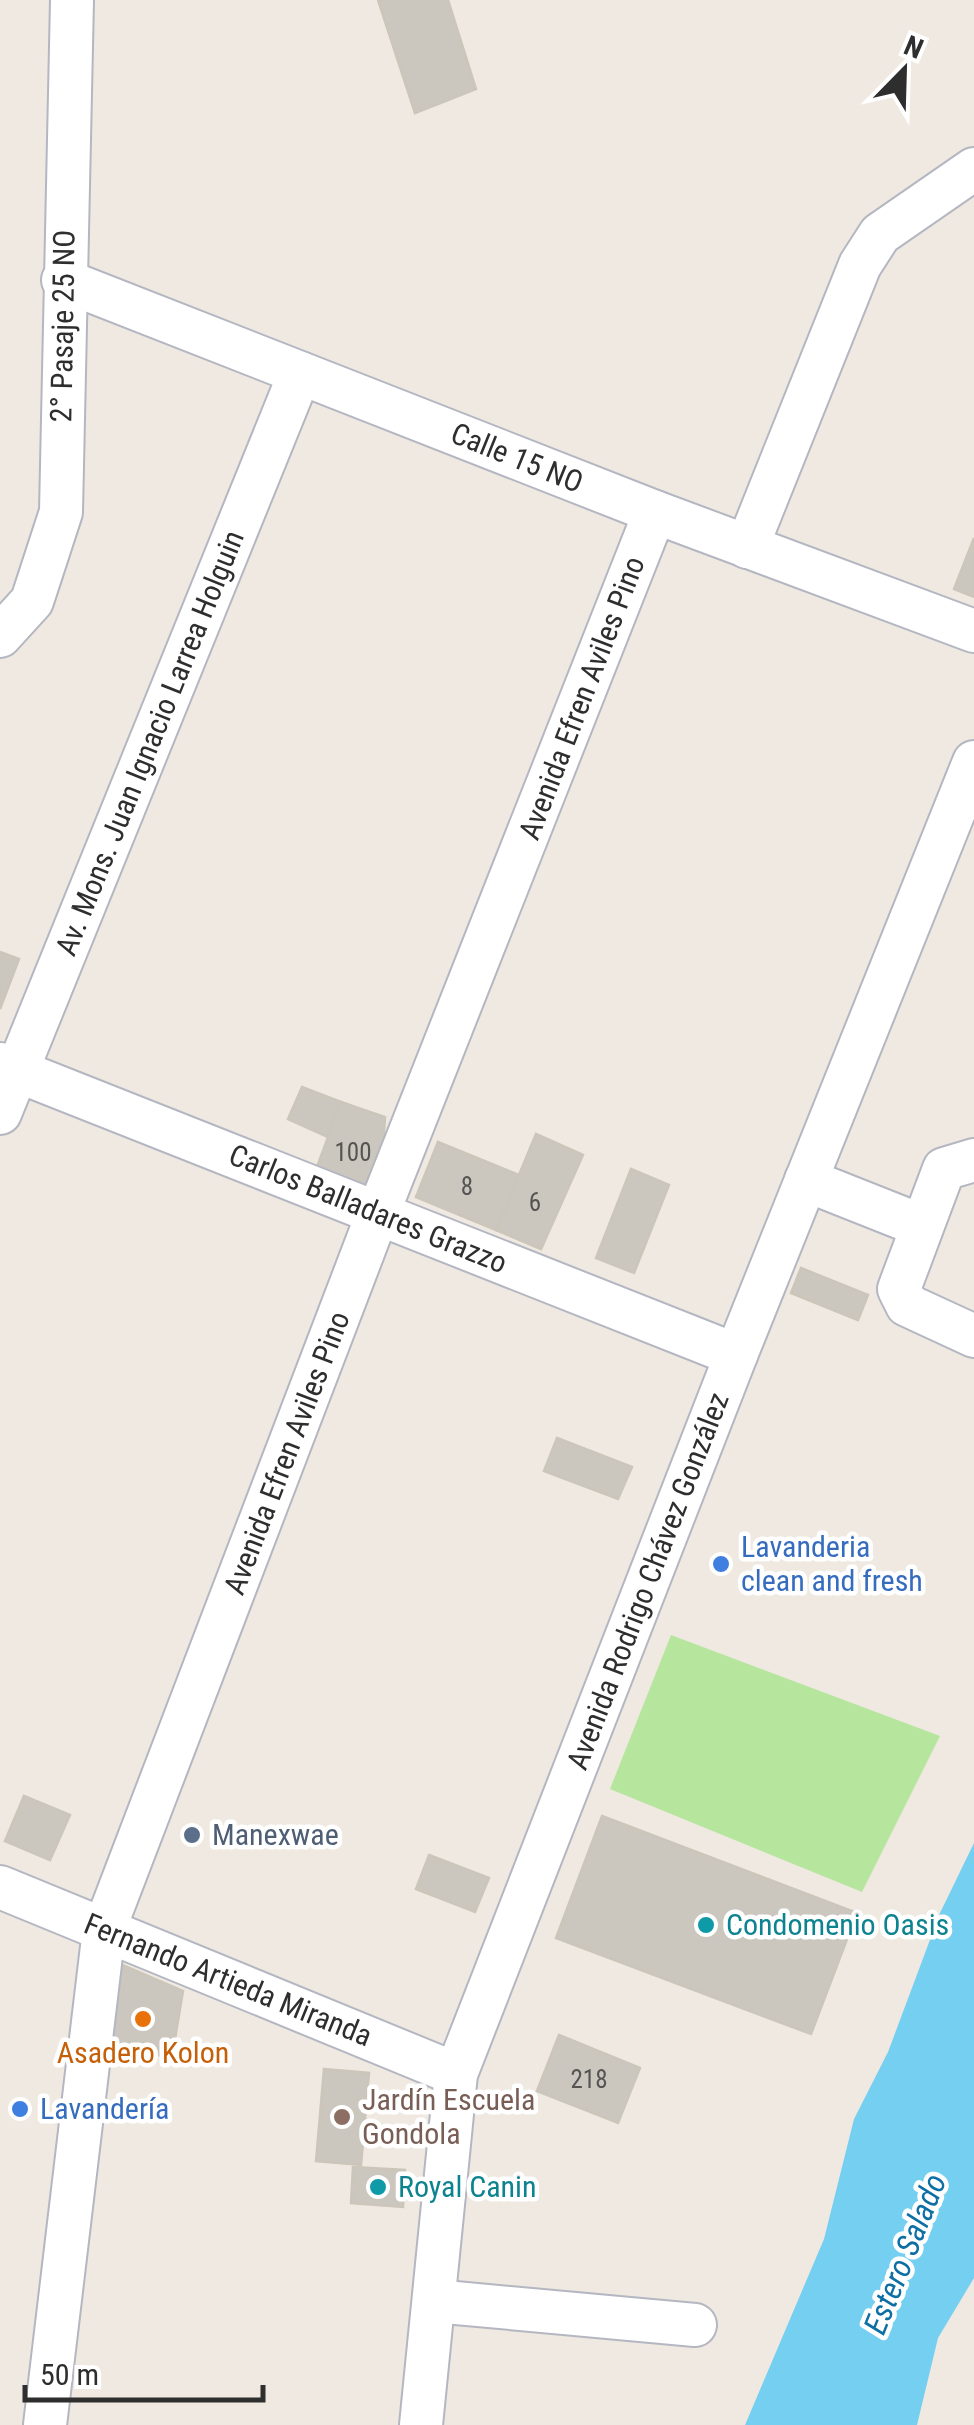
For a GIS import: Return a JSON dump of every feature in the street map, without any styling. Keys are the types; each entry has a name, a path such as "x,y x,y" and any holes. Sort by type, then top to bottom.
{"street":[{"name":"2° Pasaje 25 NO","path":"0,636 32,600 61,512 72,0"},
{"path":"747,547 860,264 880,234 974,169"},
{"name":"Calle 15 NO","path":"63,280 655,512 974,632"},
{"name":"Av. Mons. Juan Ignacio Larrea Holguin","path":"0,1113 8,1067 300,373"},
{"name":"Avenida Efren Aviles Pino","path":"45,2425 104,1930 378,1213 655,512"},
{"name":"Avenida Rodrigo Chávez González","path":"421,2425 456,2074 736,1355 974,762"},
{"name":"Carlos Balladares Grazzo","path":"8,1067 736,1355"},
{"path":"974,1160 944,1168 900,1289 907,1305 974,1336"},
{"path":"806,1180 922,1226"},
{"name":"Fernando Artieda Miranda","path":"0,1887 456,2074"},
{"path":"434,2301 695,2325"}],"green space":[{"path":"671,1635 940,1736 862,1892 610,1789"}],"water":[{"name":"Estero Salado","path":"974,1843 974,2278 938,2338 917,2425 745,2425 824,2239 854,2119 888,2052 940,1913"}],"building":[{"path":"378,0 448,0 476,89 415,113"},
{"path":"974,538 974,597 954,589"},
{"path":"0,952 19,959 0,1009"},
{"path":"302,1087 341,1102 328,1137 288,1119"},
{"path":"341,1102 385,1117 380,1189 370,1197 317,1167"},
{"path":"536,1134 583,1155 541,1249 496,1230"},
{"path":"438,1142 519,1175 496,1230 416,1197"},
{"path":"631,1169 669,1185 634,1273 596,1258"},
{"path":"801,1268 868,1295 858,1320 791,1293"},
{"path":"557,1438 632,1467 618,1499 544,1471"},
{"path":"24,1796 70,1815 50,1860 5,1841"},
{"name":"Condomenio Oasis","path":"602,1816 857,1913 811,2034 556,1938"},
{"path":"429,1855 489,1878 475,1912 416,1889"},
{"name":"Asadero Kolon","path":"113,1961 183,1991 172,2057 105,2048"},
{"path":"559,2035 640,2068 618,2123 537,2091"},
{"name":"Jardín Escuela Gondola","path":"324,2069 369,2073 361,2165 316,2161"},
{"name":"Royal Canin","path":"353,2167 405,2170 403,2207 351,2203"}],"place":[{"name":"Lavanderia clean and fresh","path":"721,1564"},
{"name":"Manexwae","path":"192,1835"},
{"name":"Condomenio Oasis","path":"706,1925"},
{"name":"Asadero Kolon","path":"143,2019"},
{"name":"Lavandería","path":"20,2109"},
{"name":"Jardín Escuela Gondola","path":"342,2117"},
{"name":"Royal Canin","path":"378,2187"}]}
